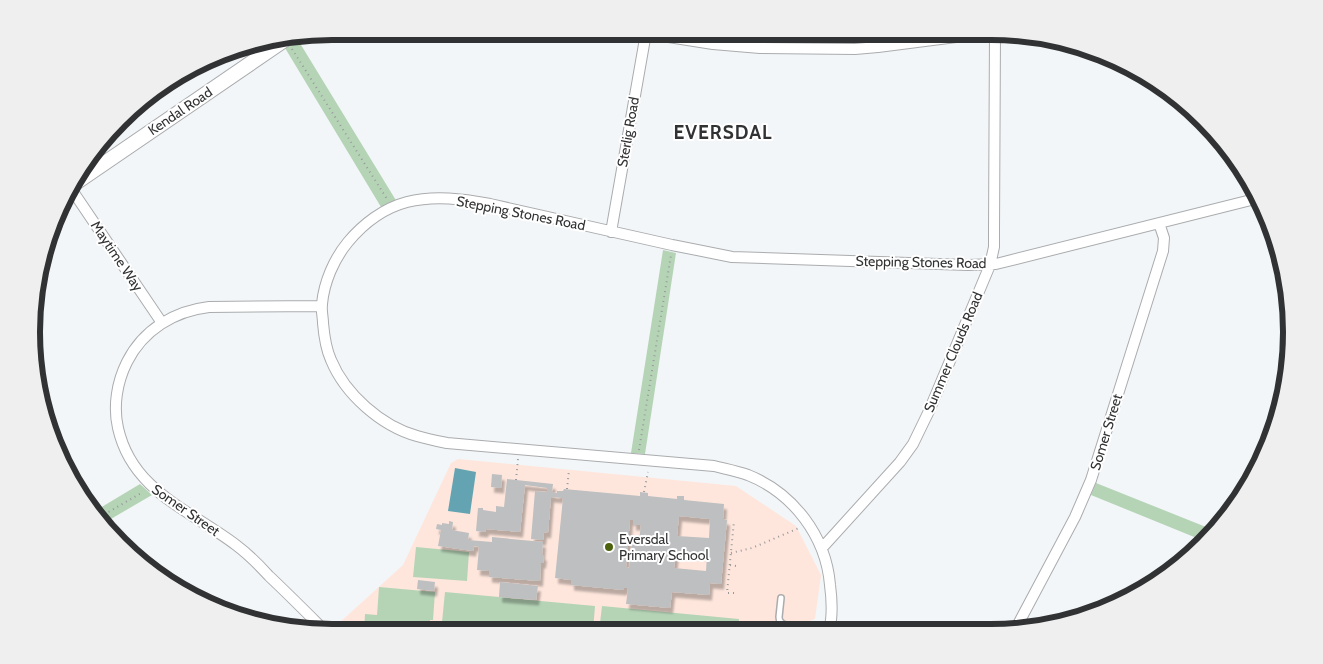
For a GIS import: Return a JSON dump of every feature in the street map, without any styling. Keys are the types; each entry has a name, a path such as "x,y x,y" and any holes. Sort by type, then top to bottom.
{"street":[{"name":"Sterlig Road","path":"611,232 640,40"},
{"path":"689,40 713,44 770,48 855,49 933,40"},
{"path":"740,46 741,40"},
{"name":"Summer Clouds Road","path":"822,548 900,462 913,444 925,420 990,264 994,248 995,40"},
{"name":"Kendal Road","path":"85,177 289,43"},
{"name":"Maytime Way","path":"75,194 162,323"},
{"name":"Stepping Stones Road","path":"829,624 832,599 829,575 822,548 808,524 792,503 776,490 755,478 714,466 447,443 415,436 397,428 373,413 356,398 342,380 330,359 324,335 322,306 325,288 332,268 342,249 371,220 406,202 423,199 465,200 490,204 732,257 968,265 996,264 1251,200"},
{"name":"Somer Street","path":"1019,623 1075,517 1091,480 1164,246 1164,238 1159,223"},
{"name":"Somer Street","path":"317,623 236,544 170,501 151,487 138,473 124,449 117,424 116,397 119,381 129,358 143,339 162,323 185,312 209,307 322,306"}],"lane":[{"path":"780,598 779,620 783,624"}],"path":[{"path":"289,43 392,208"},
{"path":"642,453 639,452 672,245"},
{"path":"516,480 519,449"},
{"path":"644,492 649,467"},
{"path":"567,489 569,470"},
{"path":"104,515 151,487"},
{"path":"734,521 728,593 734,593"},
{"path":"731,553 752,548 808,524"},
{"path":"730,565 736,566"}],"shaded area":[{"name":"Eversdal Primary School","path":"458,459 736,486 796,526 821,575 815,619 806,624 338,624 403,565 451,463"}],"green space":[{"path":"759,40 885,40 868,42"},
{"path":"295,42 299,42 397,202 381,207 285,48"},
{"path":"663,250 676,253 645,454 631,453"},
{"path":"1096,483 1208,528 1197,538 1091,495"},
{"path":"140,484 152,495 108,520 99,509"},
{"path":"416,547 469,552 467,581 413,577"},
{"path":"379,587 435,592 433,620 430,620 430,624 364,624 365,614 377,615"},
{"path":"445,592 595,606 594,624 442,624"},
{"path":"602,606 739,619 739,624 600,624"}],"water":[{"path":"455,468 476,472 470,514 448,511"}],"building":[{"path":"492,474 502,475 501,488 491,487"},
{"path":"507,479 553,484 552,492 557,493 557,491 563,491 564,489 640,496 640,492 648,493 648,496 677,499 677,496 684,496 684,500 724,504 723,519 727,520 721,584 710,583 709,595 672,592 670,608 626,604 628,588 624,588 624,590 571,585 571,580 555,578 563,498 551,497 548,533 544,532 543,540 531,539 535,491 547,492 547,488 525,485 520,532 486,529 485,532 476,531 478,508 496,512 496,506 504,507","holes":["679,516 710,519 709,538 677,536","630,520 633,520 633,525 641,525 639,540 632,540 629,568 626,567","676,552 707,555 706,571 674,568"]},
{"path":"449,521 453,522 452,530 469,533 468,540 492,542 492,537 543,542 542,555 544,555 543,563 541,563 540,581 489,577 489,571 477,570 479,547 474,546 473,551 438,546 441,530 436,529 437,524 449,524"},
{"path":"418,580 435,582 434,591 417,589"},
{"path":"500,582 538,586 536,600 499,597"}],"place":[{"name":"Eversdal Primary School","path":"609,547"}],"district":[{"name":"EVERSDAL","path":"723,132"}]}
